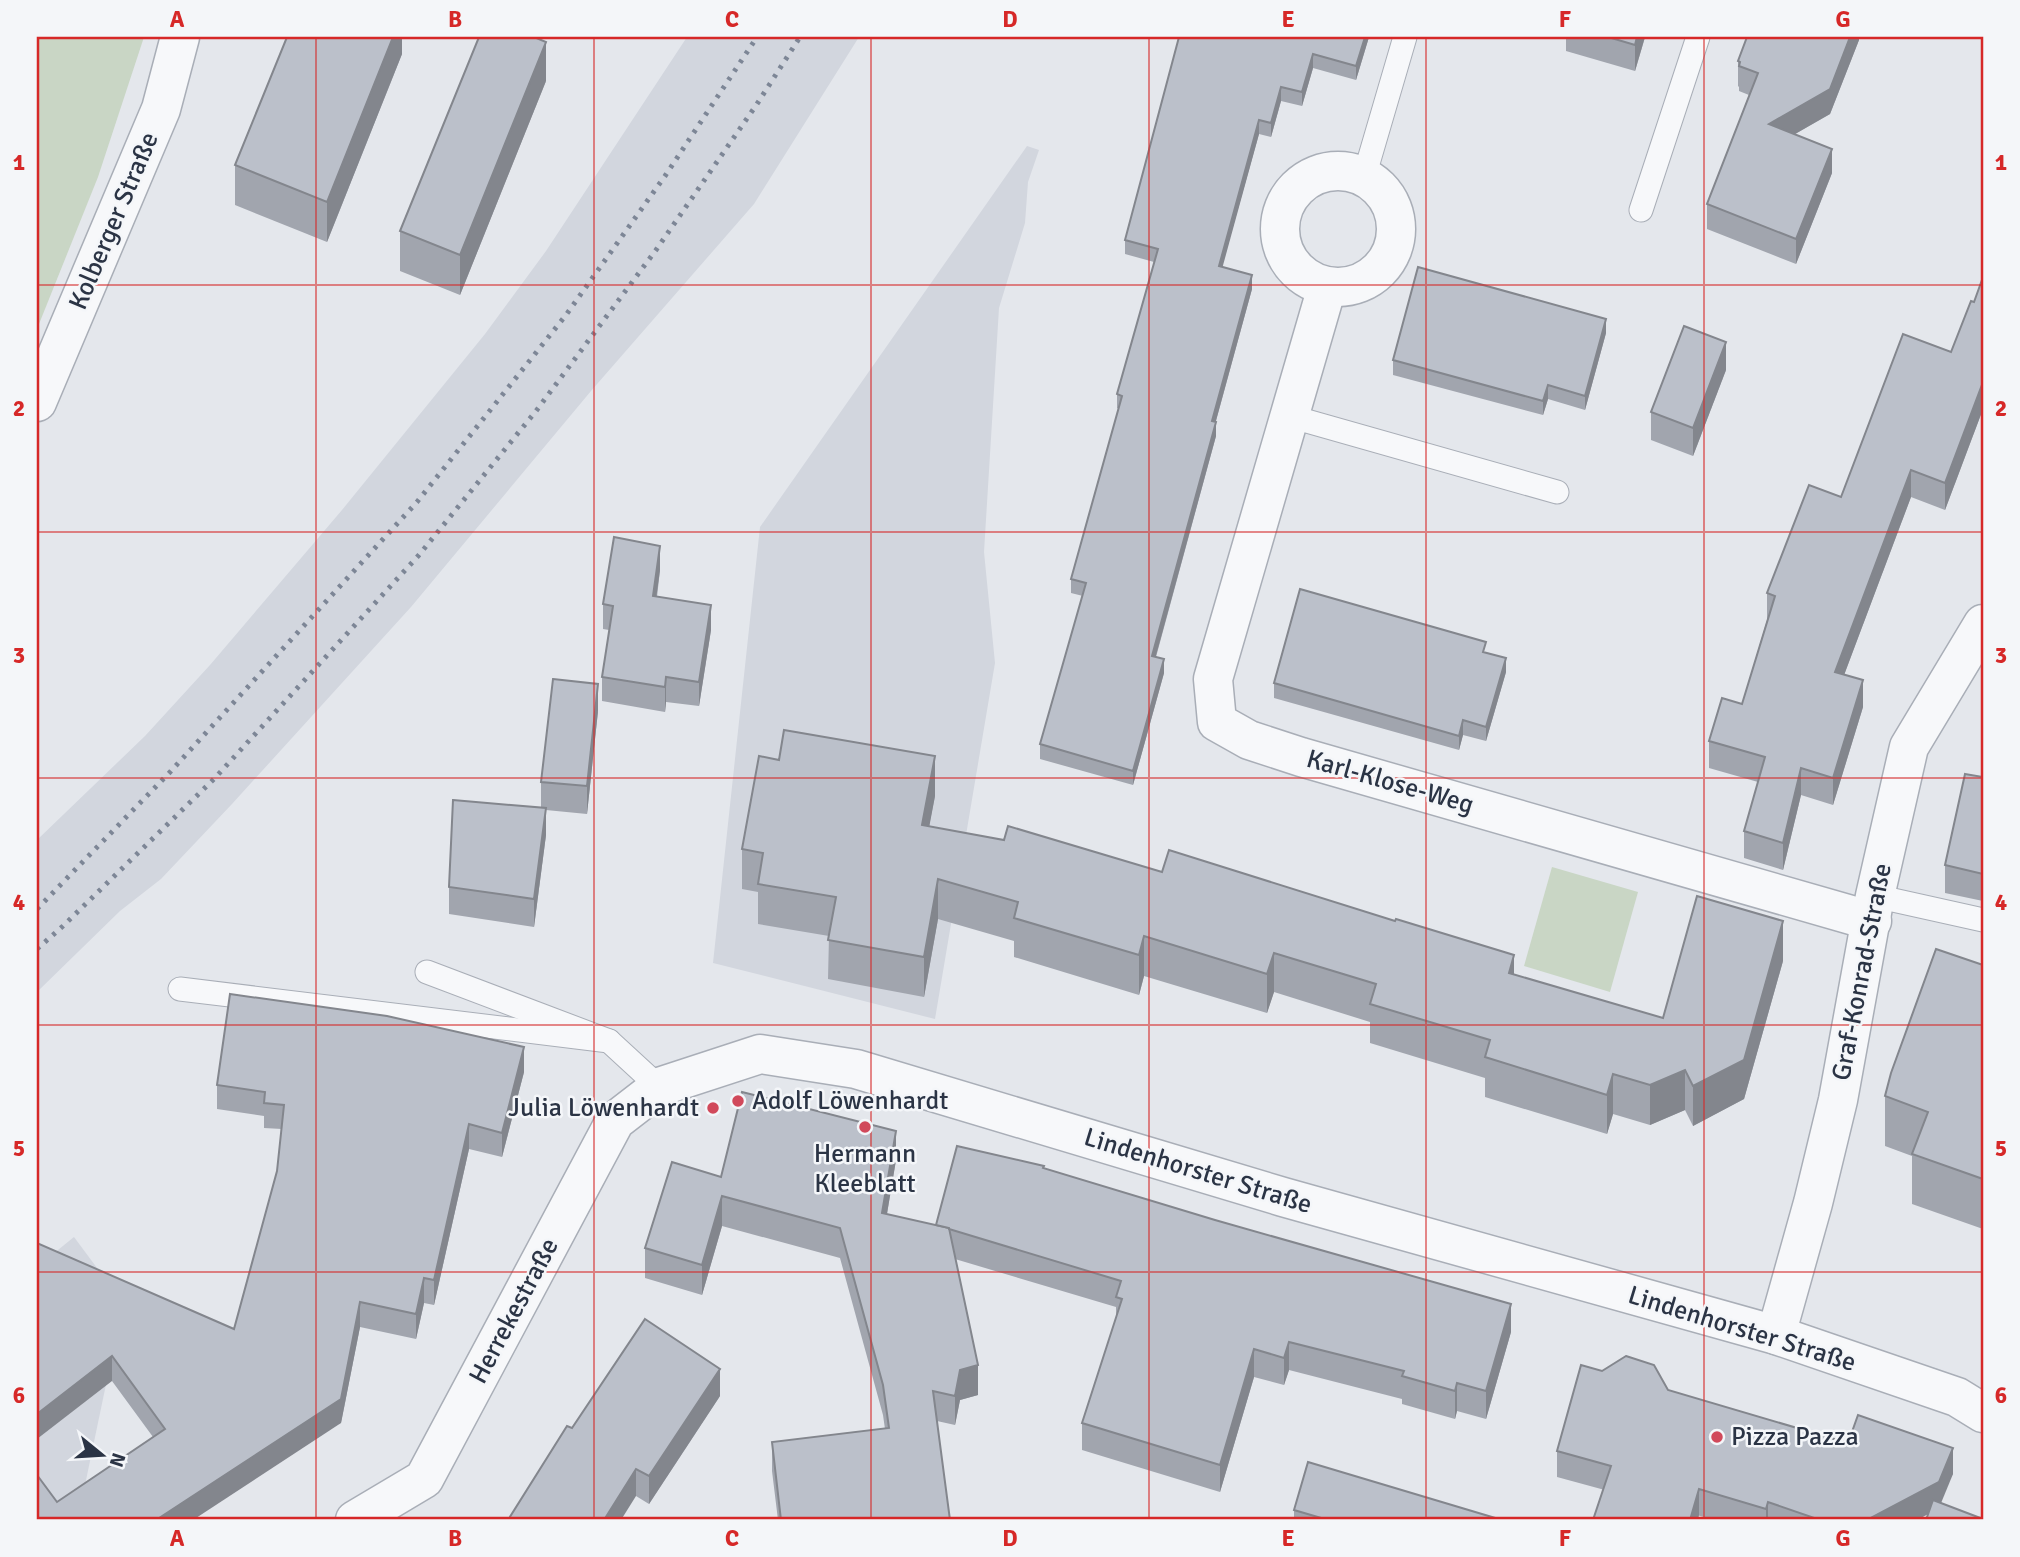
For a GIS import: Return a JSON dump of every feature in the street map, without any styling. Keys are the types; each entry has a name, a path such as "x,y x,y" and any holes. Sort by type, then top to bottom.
{"street":[{"name":"Kolberger Straße","path":"37,402 161,109 180,37"},
{"path":"1346,171 1364,177 1379,187 1390,202 1396,220 1396,239 1390,256 1379,271 1364,282 1346,287 1327,287 1309,281 1293,267 1283,250 1279,230 1282,210 1292,192 1307,180 1326,172 1346,171"},
{"name":"Karl-Klose-Weg","path":"1327,287 1213,679 1217,722 1249,740 1301,757 1873,909"},
{"name":"Graf-Konrad-Straße","path":"1776,1335 1838,1100 1873,909 1909,747 1983,624"},
{"name":"Lindenhorster Straße","path":"659,1087 760,1054 856,1069 1283,1197 1776,1335 1957,1397 1983,1413"},
{"name":"Herrekestraße","path":"405,1520 424,1479 615,1121 659,1087"},
{"path":"355,1520 424,1479"}],"lane":[{"path":"1364,177 1405,37"},
{"path":"1641,210 1698,37"},
{"path":"1289,416 1557,492"},
{"path":"1873,909 1983,920"},
{"path":"427,972 609,1041 659,1087"},
{"path":"180,989 609,1041"}],"shaded area":[{"path":"687,37 859,37 754,204 591,391 411,607 161,879 120,911 37,992 37,840 145,736 210,665 342,510 485,334 546,251"},
{"path":"1027,146 1039,150 1028,182 1025,223 999,308 984,552 995,663 935,1019 713,963 760,527"},
{"path":"74,1237 123,1303 85,1485 37,1520 37,1267"}],"green space":[{"path":"37,37 144,37 98,177 37,329"},
{"path":"1552,867 1638,892 1610,992 1524,966"}],"building":[{"path":"287,37 393,37 327,202 235,165"},
{"path":"479,37 534,37 546,42 460,255 400,231"},
{"path":"1179,37 1365,37 1356,66 1313,54 1302,92 1281,87 1271,123 1259,120 1219,266 1252,275 1212,421 1216,422 1152,656 1164,659 1133,771 1040,744 1086,583 1071,579 1122,396 1117,394 1158,249 1125,240"},
{"path":"1608,37 1637,37 1635,45"},
{"path":"1747,37 1850,37 1830,89 1769,124 1832,149 1796,239 1707,204 1758,73 1739,66 1738,61"},
{"path":"1418,267 1606,319 1585,396 1548,385 1543,401 1393,360"},
{"path":"1983,277 1983,382 1945,483 1911,470 1835,672 1863,680 1833,778 1801,768 1783,843 1744,831 1765,757 1709,741 1722,698 1742,704 1775,596 1767,593 1809,485 1841,497 1903,334 1951,352"},
{"path":"1684,326 1726,342 1693,428 1651,412"},
{"path":"614,537 660,546 653,596 711,605 699,682 666,677 665,687 602,677 613,606 603,604"},
{"path":"1300,589 1486,642 1483,652 1506,658 1486,727 1463,720 1459,736 1274,683"},
{"path":"553,679 598,684 587,786 541,782"},
{"path":"784,730 935,756 922,825 1004,840 1008,826 1162,872 1169,850 1395,921 1396,919 1514,955 1509,973 1663,1018 1697,896 1783,921 1744,1060 1693,1086 1685,1070 1650,1085 1613,1074 1607,1095 1485,1057 1490,1040 1370,1004 1376,984 1274,953 1267,974 1144,936 1139,955 1014,918 1018,902 938,879 924,957 828,940 836,897 758,884 763,853 742,849 759,756 779,760"},
{"path":"1965,774 1983,777 1983,874 1945,865"},
{"path":"453,800 546,808 534,899 449,887"},
{"path":"1936,949 1983,965 1983,1179 1912,1154 1928,1112 1885,1096"},
{"path":"230,994 387,1016 524,1047 502,1133 469,1124 434,1280 424,1278 416,1314 360,1302 341,1399 156,1520 37,1520 37,1475 57,1502 165,1429 112,1356 37,1414 37,1243 234,1329 277,1171 284,1105 264,1103 265,1092 217,1085"},
{"path":"742,1092 896,1131 882,1213 949,1228 978,1365 960,1370 955,1396 933,1391 950,1520 781,1520 772,1442 889,1428 883,1385 840,1228 722,1196 702,1265 645,1248 672,1162 721,1177"},
{"path":"957,1146 1044,1166 1043,1168 1215,1220 1511,1304 1486,1391 1457,1383 1455,1391 1402,1376 1404,1371 1289,1342 1284,1358 1254,1349 1220,1465 1082,1423 1122,1299 1116,1297 1121,1281 936,1225"},
{"path":"645,1319 720,1369 649,1476 636,1469 604,1520 508,1520 567,1426 572,1428"},
{"path":"1626,1356 1654,1365 1668,1390 1848,1443 1858,1415 1953,1448 1939,1482 1867,1520 1820,1520 1768,1502 1766,1509 1699,1489 1690,1520 1593,1520 1611,1466 1557,1451 1581,1365 1602,1371"},
{"path":"1308,1462 1502,1520 1328,1520 1294,1510"},
{"path":"1933,1500 1983,1519 1983,1520 1926,1520"}],"railway":[{"path":"37,909 171,771 417,502 566,315 665,176 757,37"},
{"path":"37,949 214,779 419,555 536,411 656,250 800,37"}],"place":[{"name":"Adolf Löwenhardt","path":"738,1101"},
{"name":"Julia Löwenhardt","path":"713,1108"},
{"name":"Hermann Kleeblatt","path":"865,1127"},
{"name":"Pizza Pazza","path":"1717,1437"}]}
